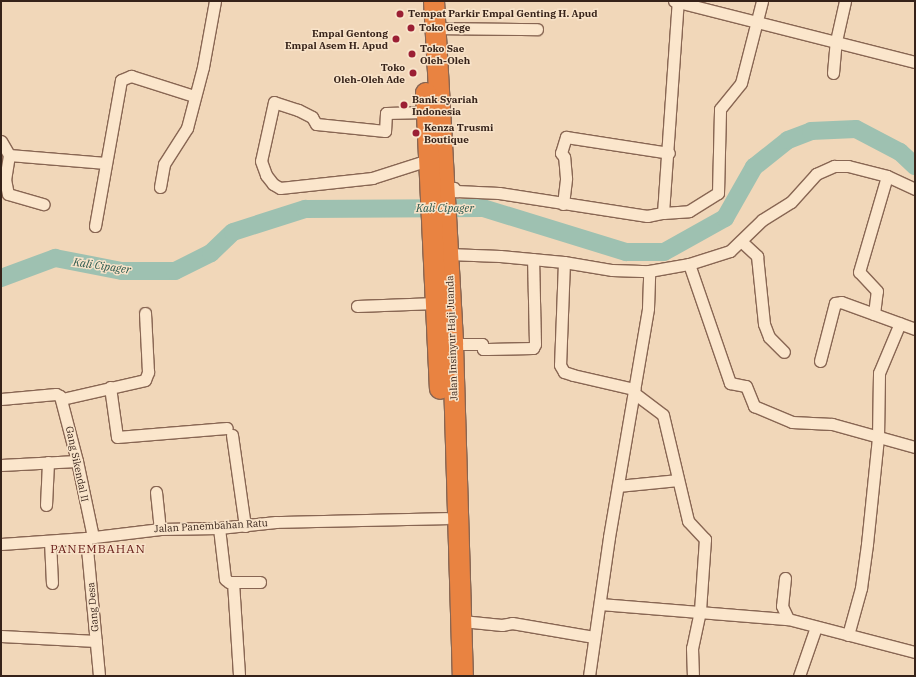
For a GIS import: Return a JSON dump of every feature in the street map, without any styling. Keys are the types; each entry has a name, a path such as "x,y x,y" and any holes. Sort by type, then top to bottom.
{"highway":[{"name":"Jalan Insinyur Haji Juanda","path":"421,1 428,160 445,185"},
{"name":"Jalan Insinyur Haji Juanda","path":"434,1 445,185 439,230 436,303 447,395 462,621 451,676"},
{"name":"Jalan Insinyur Haji Juanda","path":"439,230 448,254 453,344 447,395 446,518 457,644 463,676"}],"street":[{"path":"160,187 164,164 187,128 192,104 203,67 215,1"},
{"path":"674,1 758,23 836,40 915,62"},
{"path":"664,214 678,1"},
{"path":"445,185 456,191 499,194 648,216 691,210 718,193 720,109 741,83 758,23 762,1"},
{"path":"833,73 836,40 845,1"},
{"path":"435,28 537,29"},
{"path":"95,226 106,163 124,79 139,78 192,104"},
{"path":"426,112 386,113 385,131 316,124 312,118 298,110 274,102 261,161 266,175 273,184 280,188 306,187 372,178 428,160"},
{"path":"562,204 566,178 564,157 561,153 566,137 669,153"},
{"path":"1,141 9,155 5,179 8,194 44,204"},
{"path":"9,155 106,163"},
{"path":"448,254 564,262 612,270 650,271 689,264 722,255 742,242 762,220 791,202 820,172 839,165 887,176 915,189"},
{"path":"874,314 877,292 859,272 887,176"},
{"path":"742,242 757,256 764,324 769,337 784,352"},
{"path":"453,344 482,344 483,349 533,348 535,344 533,259"},
{"path":"564,262 560,365 564,372 597,383 634,391 663,415 690,524 705,539 700,611 692,648 693,676"},
{"path":"689,264 730,383 746,386 754,406 792,422 832,424 915,448"},
{"path":"590,676 594,637 648,308 650,271"},
{"path":"820,361 834,304 841,302 915,329"},
{"path":"357,306 436,303"},
{"path":"1,399 59,397 146,380 148,372 145,313"},
{"path":"848,635 864,569 878,438 879,373 900,323"},
{"path":"110,388 117,437 229,432 245,526"},
{"name":"Gang Sikendal II","path":"59,397 77,460 89,537"},
{"path":"1,465 77,460"},
{"path":"46,505 48,462"},
{"path":"618,486 678,480"},
{"path":"156,492 160,529"},
{"name":"Jalan Panembahan Ratu","path":"1,544 50,541 160,529 219,528 446,518"},
{"path":"219,528 225,579 233,582 260,582"},
{"name":"Gang Desa","path":"89,537 99,676"},
{"path":"50,541 52,583"},
{"path":"785,578 782,606 788,619"},
{"path":"233,582 239,676"},
{"path":"600,604 788,619 915,652"},
{"path":"462,621 502,625 512,622 594,637"},
{"path":"800,676 816,627"},
{"path":"1,636 96,641"}],"waterway":[{"name":"Kali Cipager","path":"1,278 55,258 122,271 175,271 211,253 233,232 305,209 483,208 626,252 664,252 725,218 754,167 788,140 811,131 856,129 900,152 915,166"}],"place":[{"name":"Tempat Parkir Empal Genting H. Apud","path":"400,14"},
{"name":"Toko Gege","path":"411,28"},
{"name":"Empal Gentong Empal Asem H. Apud","path":"396,39"},
{"name":"Toko Sae Oleh-Oleh","path":"412,54"},
{"name":"Toko Oleh-Oleh Ade","path":"413,73"},
{"name":"Bank Syariah Indonesia","path":"404,105"},
{"name":"Kenza Trusmi Boutique","path":"416,133"}],"district":[{"name":"PANEMBAHAN","path":"98,549"}]}
